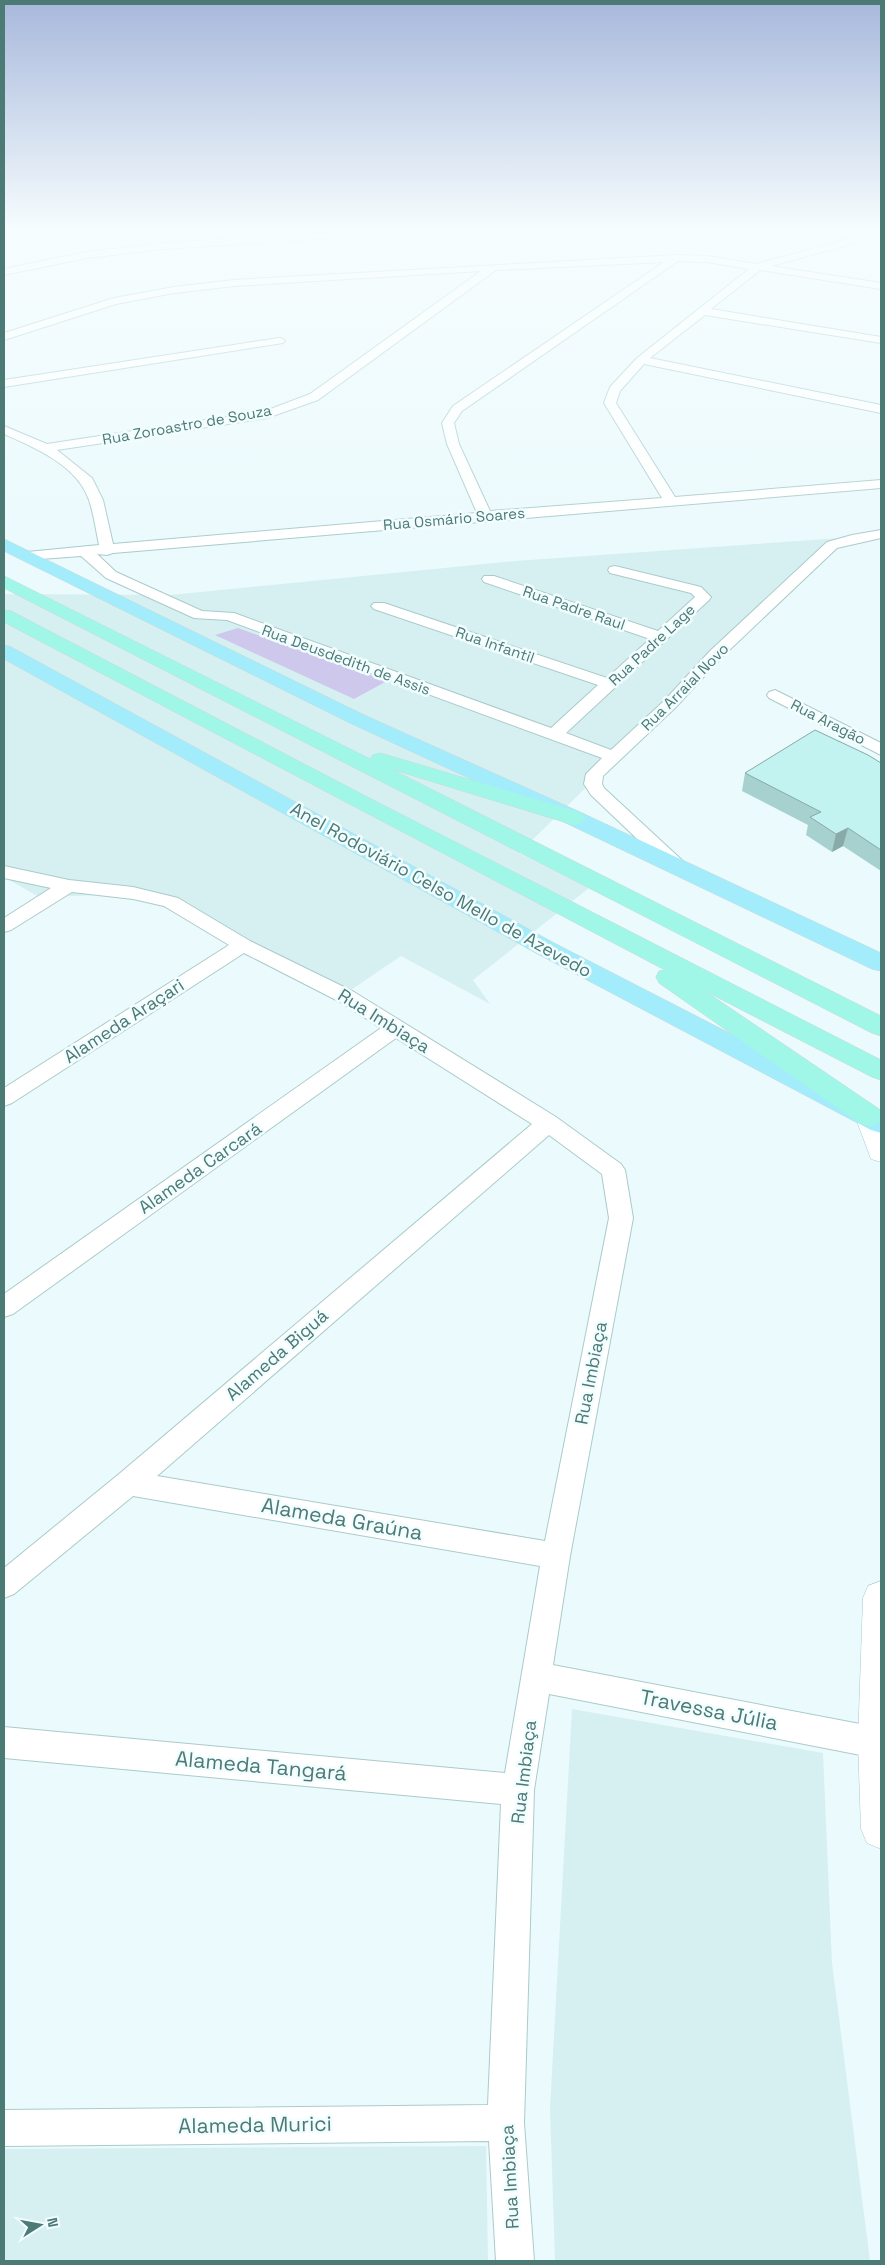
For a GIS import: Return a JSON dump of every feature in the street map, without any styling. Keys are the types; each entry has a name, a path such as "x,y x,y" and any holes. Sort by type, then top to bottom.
{"highway":[{"path":"4,580 306,736 881,1027"},
{"name":"Anel Rodoviário Celso Mello de Azevedo","path":"4,615 881,1071"},
{"path":"306,736 574,818"},
{"path":"572,911 875,1119"}],"main road":[{"path":"4,544 357,719 574,818 881,963"},
{"name":"Anel Rodoviário Celso Mello de Azevedo","path":"4,651 545,948 875,1119"}],"street":[{"name":"Rua Zoroastro de Souza","path":"46,448 267,414 314,397 400,335"},
{"path":"485,516 453,444 448,423 458,409 565,335"},
{"path":"670,500 610,403 614,390 641,360 672,335"},
{"path":"848,335 881,340"},
{"path":"4,384 278,341"},
{"path":"641,360 881,408"},
{"path":"4,430 46,448 85,478 96,500 106,551"},
{"name":"Rua Osmário Soares","path":"27,556 106,551 670,500 881,484"},
{"name":"Rua Arraial Novo","path":"678,867 597,791 593,784 595,774 670,704 716,654 832,545 852,538 881,534"},
{"name":"Rua Deusdedith de Assis","path":"86,552 111,575 199,615 229,616 614,757"},
{"name":"Rua Padre Lage","path":"553,736 704,596 696,590 615,570"},
{"name":"Rua Padre Raul","path":"489,579 660,638"},
{"name":"Rua Infantil","path":"379,606 610,684"},
{"name":"Rua Aragão","path":"775,695 881,750"},
{"name":"Rua Imbiaça","path":"4,872 14,876 69,886 133,893 171,902 243,945 347,997 548,1123 613,1170 621,1218 556,1556 518,1790 506,2123 515,2261"},
{"path":"4,926 69,886"},
{"name":"Alameda Araçari","path":"4,1098 243,945"},
{"name":"Alameda Carcará","path":"4,1307 396,1028"},
{"path":"875,1119 881,1152"},
{"name":"Alameda Biguá","path":"4,1585 129,1483 548,1123"},
{"name":"Alameda Graúna","path":"129,1483 556,1556"},
{"path":"881,1598 879,1743 881,1829"},
{"name":"Travessa Júlia","path":"537,1677 879,1743"},
{"name":"Alameda Tangará","path":"4,1742 518,1790"},
{"name":"Alameda Murici","path":"4,2128 506,2123"}],"shaded area":[{"path":"841,538 519,853 589,888 473,980 490,1004 401,956 342,996 137,894 39,897 4,877 4,594 170,595 515,561"},
{"path":"238,628 387,681 354,699 215,635"},
{"path":"572,1709 823,1753 832,1963 870,2261 555,2261 550,2108"},
{"path":"486,2146 488,2261 4,2261 4,2149"}],"building":[{"path":"815,730 881,763 881,850 848,828 836,834 810,817 821,812 745,773"}]}
